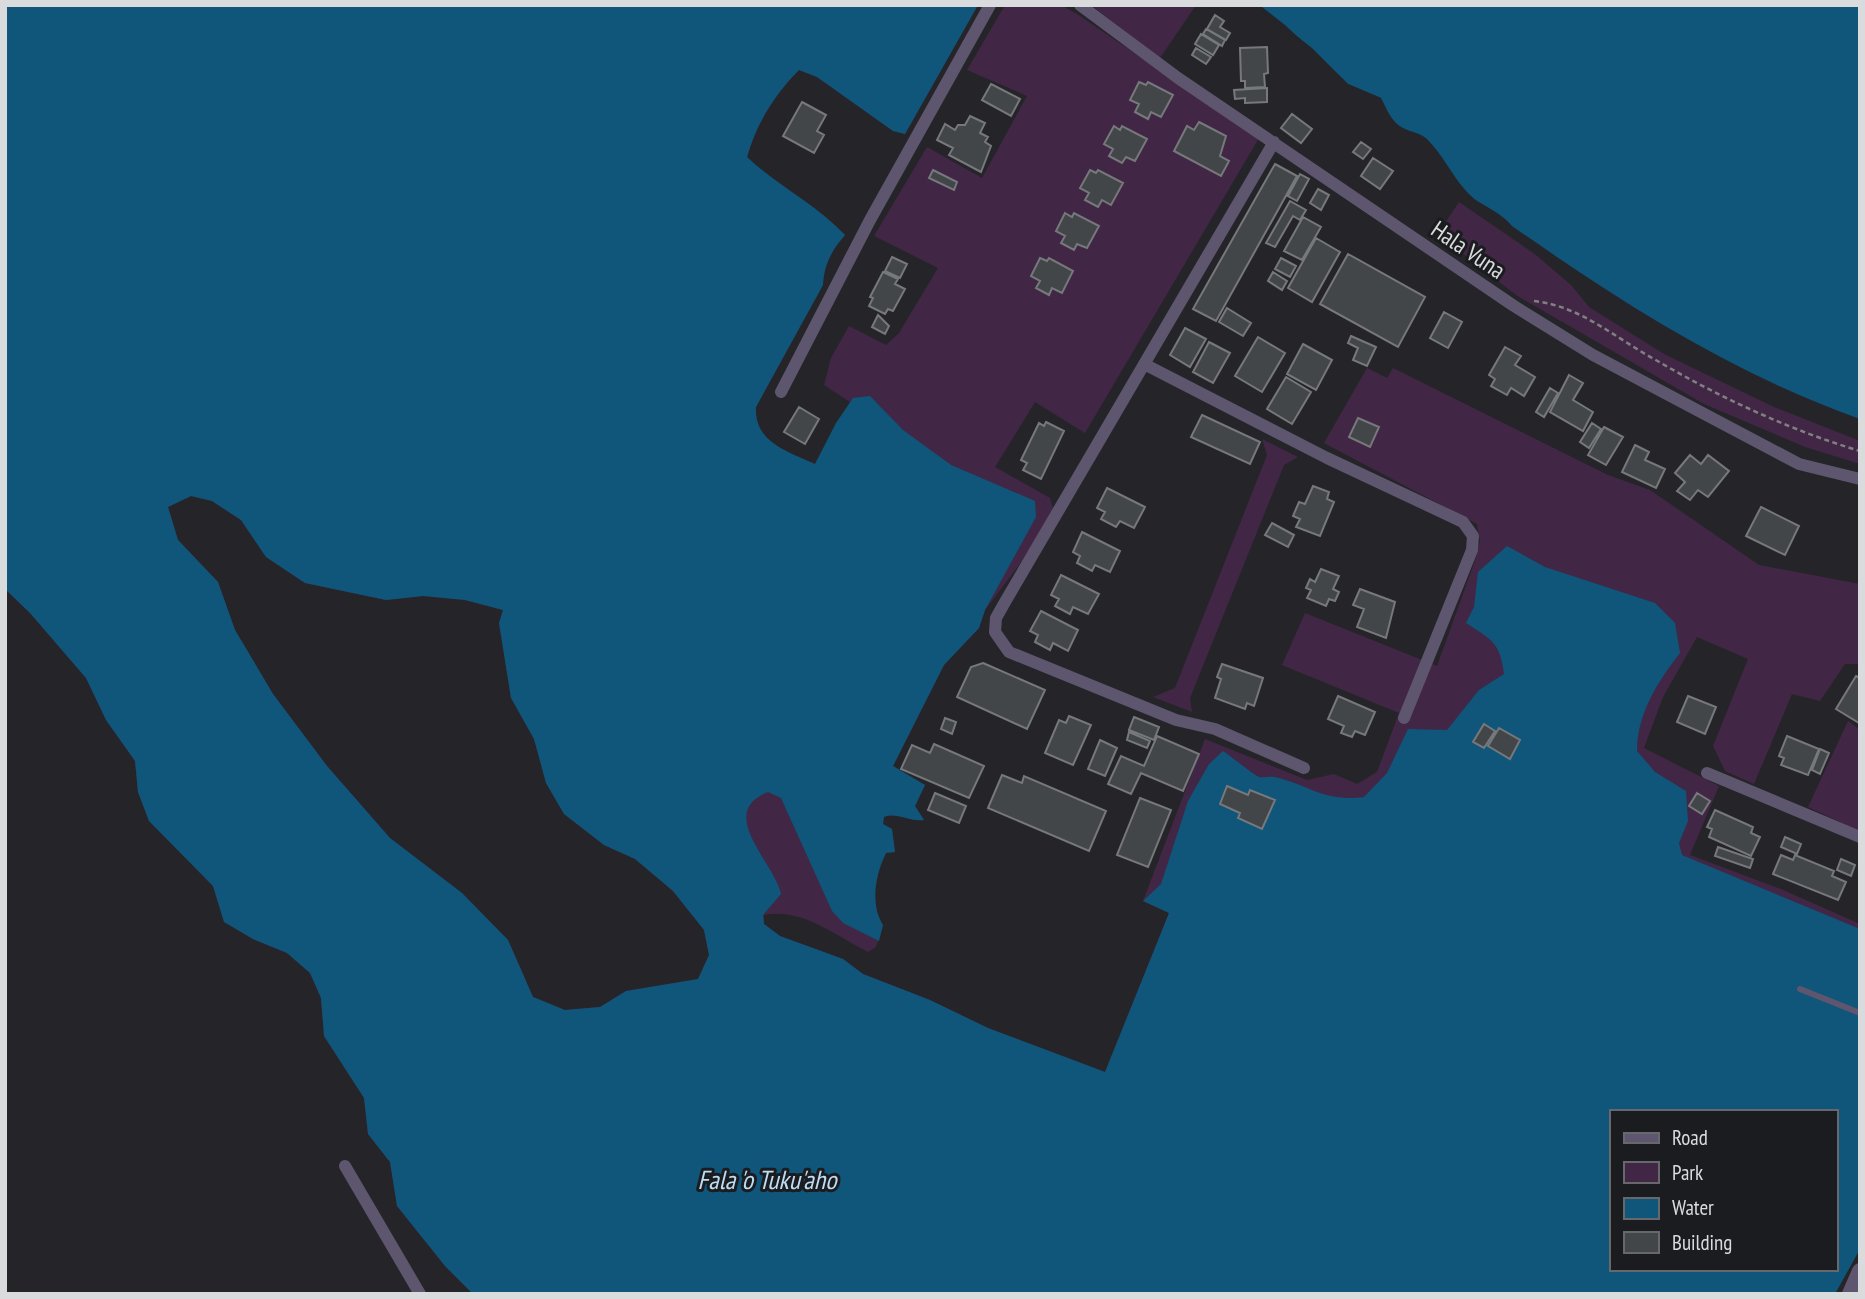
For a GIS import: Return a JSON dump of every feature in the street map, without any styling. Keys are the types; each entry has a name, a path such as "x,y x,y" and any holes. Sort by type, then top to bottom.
{"street":[{"path":"781,392 870,220 990,5"},
{"name":"Hala Vuna","path":"1080,5 1178,78 1514,306 1593,355 1799,464 1860,479"},
{"path":"1274,142 1005,602 996,618 995,632 1010,652 1175,720 1215,729 1304,768"},
{"path":"1144,364 1327,458 1462,523 1473,536 1472,550 1404,718"},
{"path":"1707,773 1860,837"},
{"path":"345,1166 420,1294"},
{"path":"1850,1294 1860,1271"}],"lane":[{"path":"1800,989 1860,1013"}],"path":[{"path":"1514,306 1534,301 1559,304 1707,386 1804,431 1860,451"}],"green space":[{"path":"5,5 850,593 585,133 978,5 905,134 893,131 817,77 799,70 767,110 751,145 747,158 822,214 845,235 829,258 823,285 756,407 760,429 766,437 774,444 815,464 850,402 824,385 831,358 849,326 886,345 899,333 938,268 874,236 927,147 982,178 1027,96 967,70 1005,5 1061,5 1259,138 1085,433 1035,402 995,467 1050,498 1053,509 1025,557 985,610 979,628 944,665 893,766 925,785 915,806 924,820 884,817 883,824 892,829 895,852 886,853 877,880 876,908 883,925 876,947 868,952 818,925 792,915 764,915 764,924 780,936 843,959 863,974 930,1000 988,1028 1105,1072 1169,913 1143,901 1205,739 1307,780 1334,774 1357,784 1377,772 1399,713 1282,665 1305,613 1437,666 1476,558 1480,541 1477,524 1324,443 1367,368 1387,378 1393,368 1608,475 1650,490 1759,565 1860,584 1860,664 1845,664 1820,701 1792,694 1754,784 1725,771 1713,746 1748,659 1697,637 1663,697 1644,748 1719,786 1690,855 1783,890 1860,924 1860,1205 1837,1119 1837,1110 1610,1110 1610,1112 473,1294 445,1266 397,1206 390,1162 368,1134 364,1098 324,1036 321,998 310,973 287,953 253,939 224,922 213,886 149,821 138,792 135,761 106,720 86,678 30,613 5,589","holes":["191,496 212,501 241,520 266,557 305,583 386,600 423,596 465,600 503,610 499,623 511,698 534,739 546,783 564,814 604,845 635,859 673,891 704,930 709,955 698,979 626,991 600,1007 565,1010 533,997 508,940 462,893 390,838 327,766 273,694 235,630 218,582 178,540 168,507"]},
{"path":"1091,5 1196,5 1160,58"},
{"path":"1459,202 1536,255 1571,285 1589,307 1664,354 1774,407 1860,441 1860,464 1805,447 1704,404 1516,295 1438,234"},
{"path":"1262,439 1298,457 1284,465 1190,698 1192,712 1153,697 1175,688 1267,455"},
{"path":"1848,721 1860,730 1860,831 1808,807"}],"water":[{"name":"Fala 'o Tuku'aho","path":"5,5 978,5 905,134 893,131 817,77 799,70 767,110 747,157 822,214 845,235 829,258 823,285 756,407 760,429 766,437 774,444 815,464 836,423 853,398 870,396 903,430 951,465 1035,501 1036,517 985,610 979,628 944,665 893,766 925,785 915,806 924,820 884,817 883,824 892,829 895,852 886,853 877,880 876,908 883,925 879,941 843,923 832,911 781,798 768,792 753,801 747,812 747,825 752,839 781,894 763,915 764,924 780,936 843,959 863,974 930,1000 988,1028 1105,1072 1169,913 1143,901 1161,884 1188,801 1209,764 1223,751 1259,777 1275,777 1338,797 1364,797 1387,773 1408,729 1447,730 1479,690 1504,674 1497,648 1466,623 1474,607 1478,572 1507,546 1545,567 1655,603 1675,623 1680,653 1650,699 1641,724 1637,751 1655,772 1686,791 1688,821 1679,843 1682,855 1860,929 1860,1249 1835,1294 473,1294 445,1266 397,1206 390,1162 368,1134 364,1098 324,1036 321,998 310,973 287,953 253,939 224,922 213,886 149,821 138,792 135,761 106,720 86,678 30,613 5,589","holes":["191,496 212,501 241,520 266,557 305,583 386,600 423,596 465,600 503,610 499,623 511,698 534,739 546,783 564,814 604,845 635,859 673,891 704,930 709,955 698,979 626,991 600,1007 565,1010 533,997 508,940 462,893 390,838 327,766 273,694 235,630 218,582 178,540 168,507"]},
{"path":"1257,5 1860,5 1860,419 1768,381 1723,358 1637,309 1553,255 1471,196 1433,145 1424,137 1395,122 1381,98 1348,84 1312,48"}],"pier":[{"path":"1254,5 1262,7 1285,25 1348,84 1381,98 1376,99 1346,87 1310,51"}],"building":[{"path":"1215,15 1224,21 1220,27 1230,33 1226,40 1207,29"},
{"path":"1206,29 1225,40 1222,46 1203,34"},
{"path":"1201,34 1219,45 1213,55 1195,44"},
{"path":"1267,47 1268,73 1264,74 1265,87 1245,88 1245,81 1241,81 1240,48"},
{"path":"1196,48 1211,57 1206,64 1192,55"},
{"path":"1139,82 1146,85 1148,82 1173,95 1161,117 1151,112 1148,119 1135,112 1139,104 1130,100"},
{"path":"991,84 1020,99 1011,116 982,100"},
{"path":"1267,88 1267,102 1245,103 1245,98 1235,99 1234,90"},
{"path":"802,102 826,115 817,131 824,135 814,153 783,136"},
{"path":"1292,114 1312,129 1301,143 1281,128"},
{"path":"970,116 985,123 980,133 988,137 985,142 991,146 981,172 949,155 953,148 937,140 945,124 955,130 958,125 965,125"},
{"path":"1199,122 1226,136 1220,156 1229,161 1221,176 1174,151 1187,126 1194,130"},
{"path":"1114,126 1120,130 1122,126 1147,139 1135,161 1126,157 1122,163 1109,156 1113,149 1104,144"},
{"path":"1361,142 1371,149 1363,159 1353,152"},
{"path":"1373,158 1393,171 1380,189 1361,176"},
{"path":"1275,164 1297,176 1216,321 1193,309"},
{"path":"933,170 957,182 954,190 929,178"},
{"path":"1090,170 1096,173 1098,170 1123,183 1111,205 1102,200 1098,207 1085,200 1089,193 1080,188"},
{"path":"1300,174 1309,179 1297,201 1288,196"},
{"path":"1318,189 1329,195 1321,210 1310,203"},
{"path":"1290,201 1306,210 1300,220 1293,216 1275,247 1266,243"},
{"path":"1065,213 1072,217 1074,213 1099,226 1087,248 1077,244 1074,250 1061,243 1065,236 1056,231"},
{"path":"1303,217 1321,227 1302,260 1284,251"},
{"path":"1316,238 1340,252 1312,302 1288,288"},
{"path":"1348,254 1425,297 1398,347 1320,304"},
{"path":"892,257 907,264 900,278 885,271"},
{"path":"1040,258 1047,261 1049,258 1073,271 1062,293 1052,288 1049,295 1036,288 1040,281 1031,276"},
{"path":"1281,258 1296,266 1290,277 1275,269"},
{"path":"883,272 898,279 895,284 905,289 893,311 888,309 885,314 869,306 873,298 870,297"},
{"path":"1273,272 1287,281 1282,290 1268,281"},
{"path":"1227,308 1251,323 1243,336 1219,322"},
{"path":"1444,312 1462,322 1448,348 1430,338"},
{"path":"878,315 889,326 885,334 872,327"},
{"path":"1185,328 1206,339 1190,367 1170,355"},
{"path":"1351,336 1376,347 1367,366 1353,360 1358,348 1348,343"},
{"path":"1258,337 1285,353 1262,392 1235,376"},
{"path":"1209,342 1230,353 1213,383 1193,372"},
{"path":"1303,344 1332,360 1316,390 1287,374"},
{"path":"1505,347 1521,356 1515,365 1535,377 1524,396 1511,388 1507,395 1491,386 1495,379 1489,375"},
{"path":"1569,375 1583,383 1573,400 1593,412 1583,431 1550,412"},
{"path":"1286,377 1311,392 1292,424 1267,409"},
{"path":"1550,388 1558,393 1544,417 1536,412"},
{"path":"799,407 819,419 805,444 784,432"},
{"path":"1202,415 1260,442 1250,464 1191,437"},
{"path":"1358,418 1379,427 1370,447 1349,437"},
{"path":"1046,422 1064,431 1041,479 1023,470 1027,463 1021,460 1039,423 1044,426"},
{"path":"1592,423 1601,429 1589,448 1580,442"},
{"path":"1604,427 1623,437 1606,465 1588,455"},
{"path":"1635,445 1649,452 1645,460 1665,469 1656,488 1622,472"},
{"path":"1690,455 1701,464 1708,455 1729,471 1708,497 1698,490 1690,500 1677,491 1685,482 1675,473"},
{"path":"1313,486 1329,492 1327,499 1334,502 1320,536 1296,527 1300,519 1293,516 1299,502 1305,504"},
{"path":"1107,488 1145,507 1134,528 1120,521 1116,527 1101,519 1105,512 1097,508"},
{"path":"1761,507 1799,526 1785,555 1746,536"},
{"path":"1272,523 1294,535 1288,547 1265,535"},
{"path":"1082,532 1120,551 1110,572 1095,565 1092,571 1077,563 1080,556 1073,552"},
{"path":"1321,569 1339,576 1333,589 1339,592 1335,601 1329,599 1326,606 1307,598 1311,590 1306,588 1310,579 1315,582"},
{"path":"1061,575 1099,594 1088,614 1073,607 1070,614 1055,606 1059,599 1051,595"},
{"path":"1360,589 1395,602 1386,638 1357,627 1364,609 1353,605"},
{"path":"1041,611 1078,630 1068,651 1053,643 1050,650 1035,642 1038,635 1030,631"},
{"path":"983,663 1045,690 1027,729 957,697 971,667"},
{"path":"1222,664 1263,678 1254,706 1247,703 1245,709 1215,698 1221,679 1217,677"},
{"path":"1856,676 1860,678 1859,723 1836,709"},
{"path":"1338,696 1375,712 1365,735 1355,731 1352,737 1341,733 1344,726 1328,719"},
{"path":"1688,696 1716,707 1705,734 1677,722"},
{"path":"1069,716 1091,725 1073,765 1045,753 1059,720 1066,723"},
{"path":"1134,717 1159,727 1154,740 1129,730"},
{"path":"945,718 956,722 952,734 941,729"},
{"path":"1484,724 1495,731 1484,748 1473,742"},
{"path":"1499,728 1520,740 1510,759 1488,746"},
{"path":"1129,732 1150,741 1147,748 1127,740"},
{"path":"1157,736 1199,754 1183,791 1141,773 1131,794 1108,784 1121,756 1144,766"},
{"path":"1787,736 1819,749 1808,775 1781,765 1784,758 1779,756"},
{"path":"1100,740 1117,748 1105,776 1088,769"},
{"path":"934,744 984,766 969,798 901,769 912,745 930,753"},
{"path":"1820,749 1829,753 1820,774 1812,770"},
{"path":"1002,775 1022,783 1024,776 1106,811 1089,851 988,808"},
{"path":"1227,786 1248,795 1250,790 1275,800 1262,829 1238,818 1240,813 1220,804"},
{"path":"935,793 966,806 959,823 928,810"},
{"path":"1697,793 1710,801 1702,814 1689,806"},
{"path":"1140,798 1171,810 1148,867 1117,855"},
{"path":"1715,810 1753,827 1751,833 1760,837 1751,856 1709,837 1712,829 1707,827"},
{"path":"1785,837 1801,844 1797,854 1781,847"},
{"path":"1718,847 1753,859 1750,868 1715,856"},
{"path":"1781,855 1793,860 1795,855 1834,871 1832,876 1846,882 1838,900 1773,874"},
{"path":"1841,859 1855,865 1851,876 1837,870"}]}
